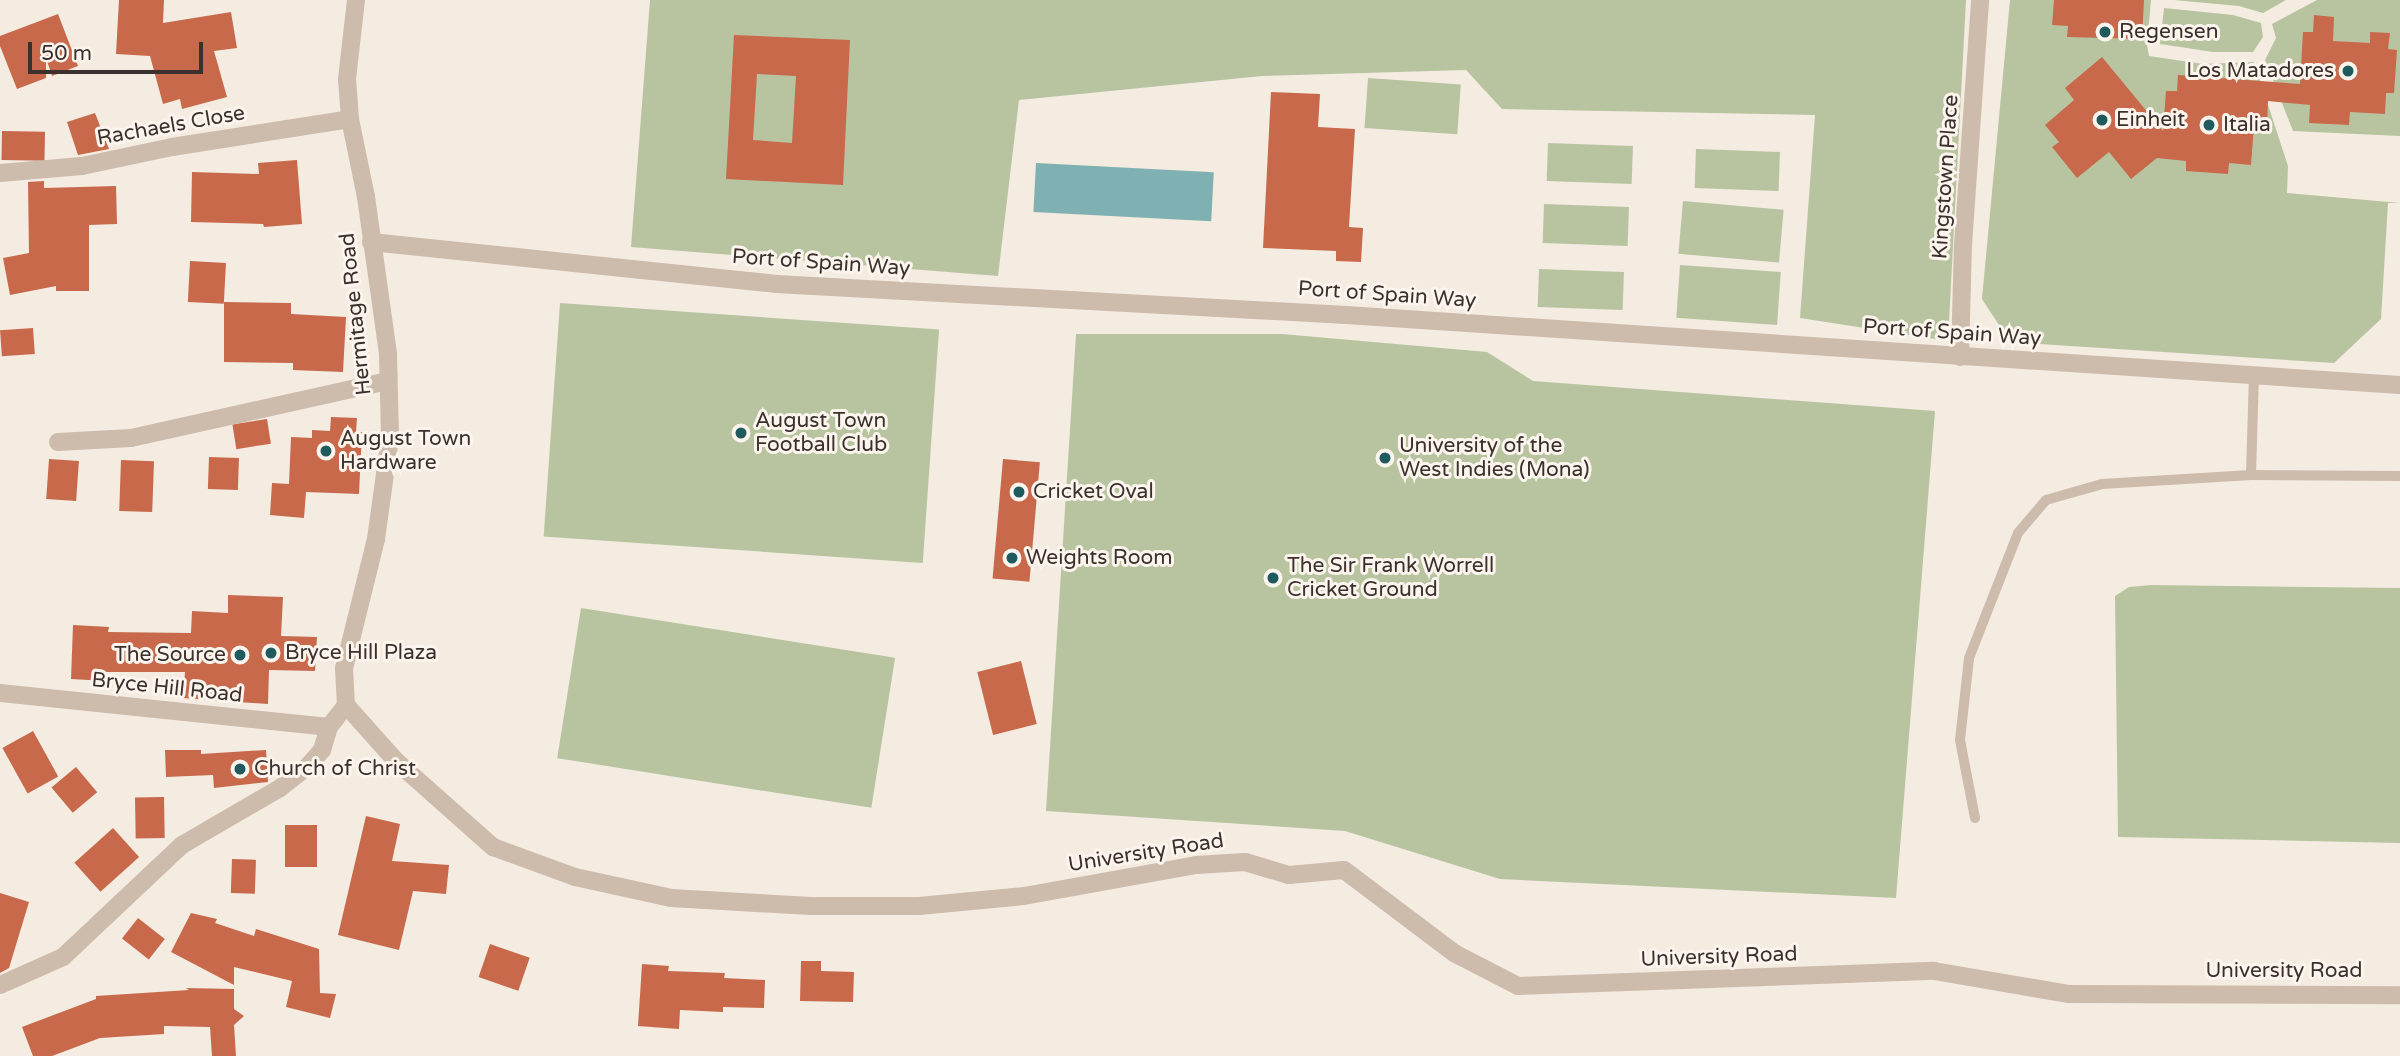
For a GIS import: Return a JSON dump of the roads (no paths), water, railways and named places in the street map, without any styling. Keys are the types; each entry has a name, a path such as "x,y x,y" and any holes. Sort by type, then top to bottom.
{"street":[{"name":"Hermitage Road","path":"346,705 344,668 376,539 390,438 388,354 350,119 347,79 350,28 356,0"},
{"name":"Kingstown Place","path":"1960,357 1963,245 1980,0"},
{"name":"Rachaels Close","path":"0,173 82,166 172,147 350,119"},
{"name":"Port of Spain Way","path":"371,242 776,284 1346,315 2400,384"},
{"path":"58,442 131,438 388,381"},
{"name":"Bryce Hill Road","path":"0,693 329,727"},
{"path":"0,985 62,957 182,845 289,780 323,750 329,727 346,705"},
{"name":"University Road","path":"346,705 396,761 493,847 575,877 671,898 811,906 919,906 1024,896 1196,865 1245,862 1289,874 1344,870 1454,953 1518,986 1934,971 2068,994 2400,995"}],"lane":[{"path":"2251,475 2254,375"},
{"path":"1975,818 1960,740 1969,658 2018,533 2046,500 2102,484 2251,475 2400,476"}],"water":[{"path":"1036,163 1214,172 1211,221 1033,212"}],"place":[{"name":"Regensen","path":"2105,32"},
{"name":"Los Matadores","path":"2348,71"},
{"name":"Einheit","path":"2102,120"},
{"name":"Italia","path":"2209,125"},
{"name":"August Town Football Club","path":"741,433"},
{"name":"August Town Hardware","path":"326,451"},
{"name":"University of the West Indies (Mona)","path":"1385,458"},
{"name":"Cricket Oval","path":"1019,492"},
{"name":"Weights Room","path":"1012,558"},
{"name":"The Sir Frank Worrell Cricket Ground","path":"1273,578"},
{"name":"Bryce Hill Plaza","path":"271,653"},
{"name":"The Source","path":"240,655"},
{"name":"Church of Christ","path":"240,769"}]}
